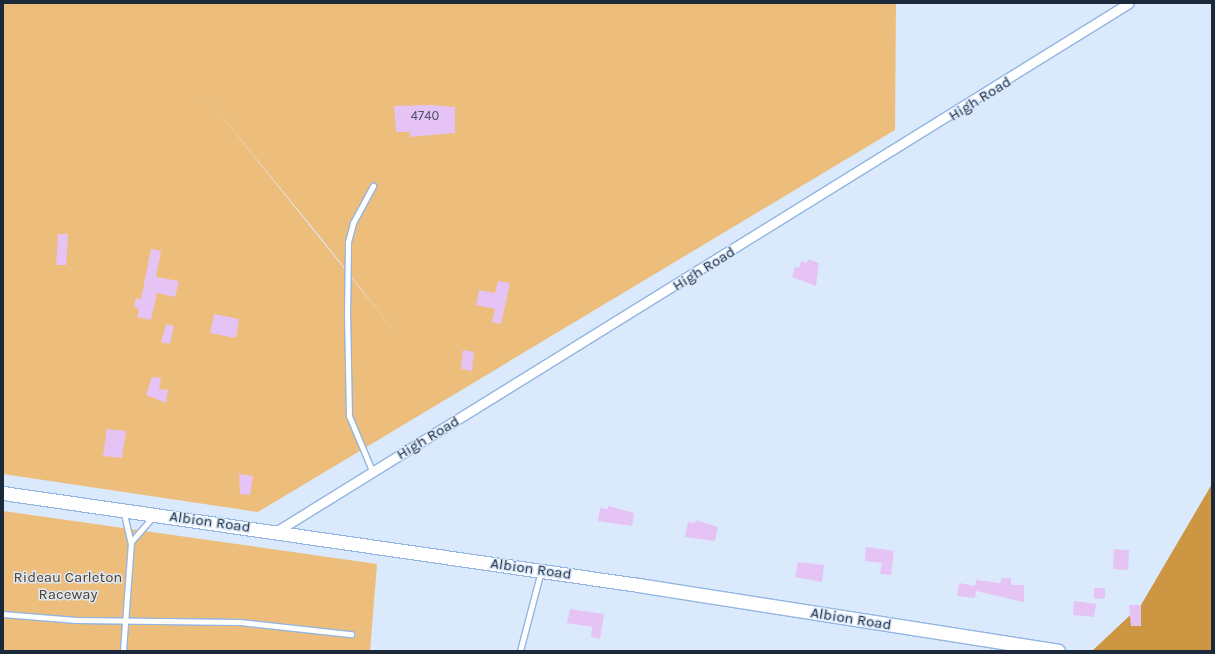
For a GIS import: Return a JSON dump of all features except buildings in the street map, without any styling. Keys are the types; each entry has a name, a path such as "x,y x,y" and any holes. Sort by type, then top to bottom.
{"main road":[{"name":"Albion Road","path":"3,493 541,571 1058,651"}],"street":[{"name":"High Road","path":"277,532 372,471 539,371 1129,3"}],"lane":[{"path":"372,471 349,416 347,309 348,242 353,223 373,186"},
{"path":"123,651 130,542 124,510"},
{"path":"130,542 156,515"},
{"path":"520,651 541,571"},
{"path":"3,614 125,620 240,622 350,634"}],"green space":[{"path":"3,3 896,3 895,130 258,512 3,474","holes":["203,93 321,238 400,338"]},
{"name":"Rideau Carleton Raceway","path":"3,511 377,564 370,651 3,651"}],"shaded area":[{"path":"1212,484 1212,651 1092,651 1141,605"}]}
